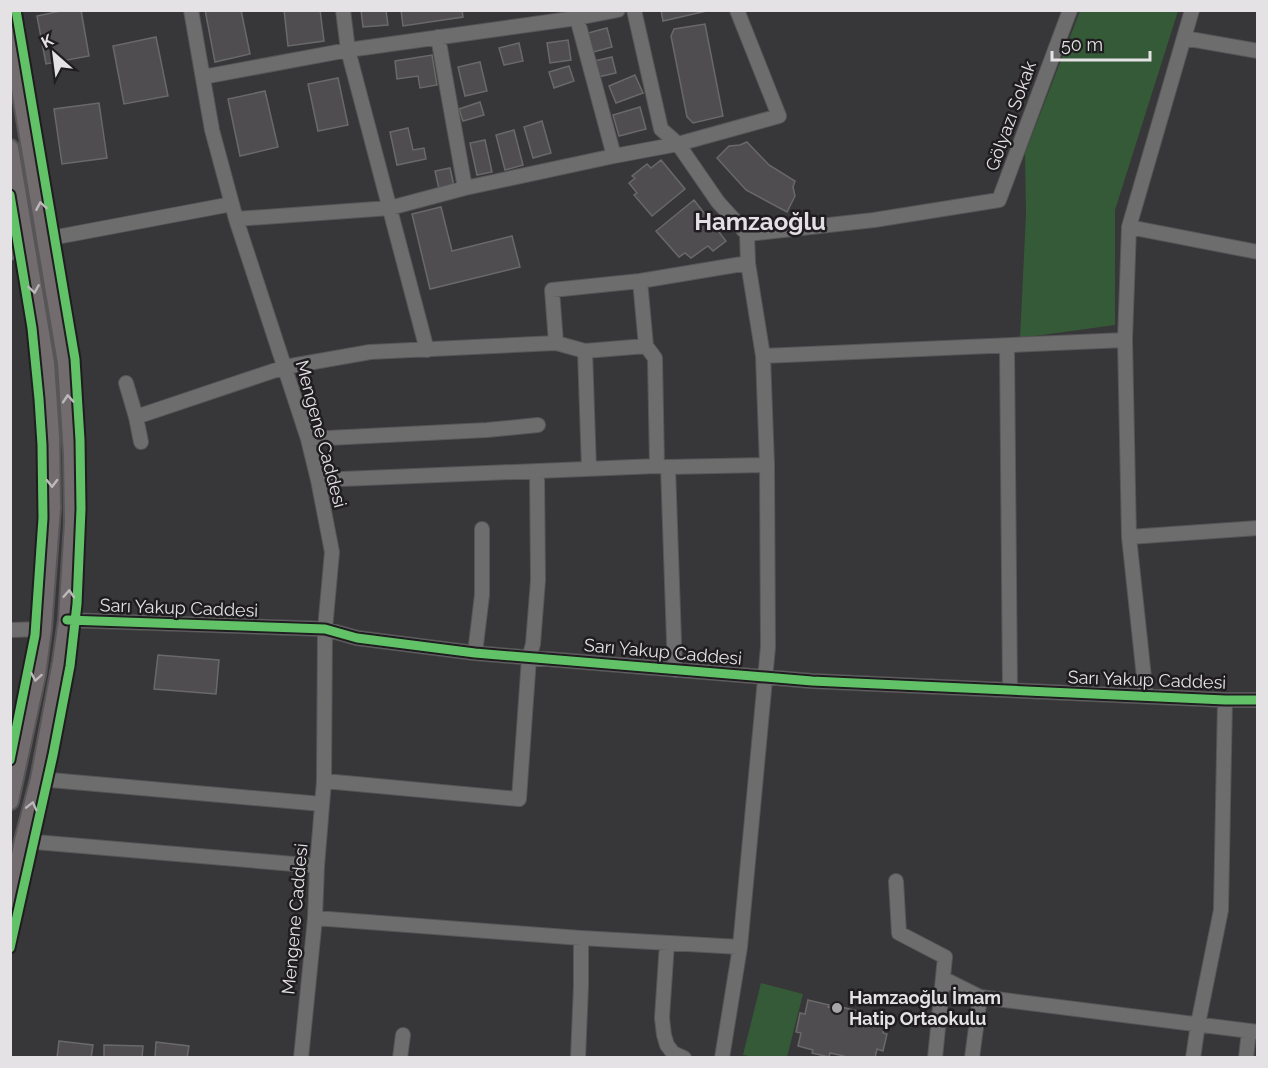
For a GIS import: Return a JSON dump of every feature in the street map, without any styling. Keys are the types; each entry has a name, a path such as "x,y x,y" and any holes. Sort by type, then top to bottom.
{"main road":[{"path":"10,29 66,363 72,455 73,523 68,620 62,662 39,779 10,904"},
{"path":"10,148 46,363 51,436 52,508 43,629 37,675 13,776 10,801"}],"street":[{"name":"Mengene Caddesi","path":"191,10 212,130 231,204 308,440 332,552 325,629 324,781 315,918 301,1058"},
{"path":"343,10 348,50 427,350"},
{"path":"203,77 348,50 577,18 618,10"},
{"path":"634,10 661,129 678,144 718,202 747,234 748,263 763,356 768,647 740,947 722,1058"},
{"path":"236,219 390,208 465,188 678,144 779,116 736,10"},
{"name":"Gölyazı Sokak","path":"747,234 874,220 999,200 1070,10"},
{"path":"1146,696 1129,537 1125,340 1129,227 1192,10"},
{"path":"577,18 614,156"},
{"path":"438,37 465,188"},
{"path":"1184,38 1257,51"},
{"path":"46,239 231,204"},
{"path":"1129,227 1257,252"},
{"path":"10,253 27,246"},
{"path":"556,343 552,290 640,281 748,263"},
{"path":"640,281 646,346 655,358 675,670"},
{"path":"763,356 1125,340"},
{"path":"136,417 285,367 370,352 556,343 585,351 646,346"},
{"path":"1007,346 1010,690"},
{"path":"585,351 589,469"},
{"path":"126,383 141,442"},
{"path":"308,440 538,425"},
{"path":"318,480 589,469 766,465"},
{"path":"324,781 519,799 529,657 533,644 538,580 537,472"},
{"path":"1129,537 1257,528"},
{"path":"475,653 482,595 482,529"},
{"name":"Sarı Yakup Caddesi","path":"68,620 325,629 357,638 475,653 812,681 1257,700"},
{"path":"10,630 43,629"},
{"path":"1193,1058 1221,910 1225,700"},
{"path":"39,779 322,804"},
{"path":"23,842 317,866"},
{"path":"896,881 899,933 945,957 935,1058"},
{"path":"315,918 581,938 740,947"},
{"path":"578,1058 581,938"},
{"path":"667,943 662,1018 664,1035 673,1053 684,1058"},
{"path":"944,979 981,997 1253,1031 1246,1058"},
{"path":"972,1058 981,997"},
{"path":"400,1058 404,1035"}],"green space":[{"path":"1080,11 1178,11 1115,210 1115,325 1020,338 1026,214 1025,153"},
{"path":"761,983 803,994 787,1057 743,1055"}],"building":[{"path":"65,10 81,10 89,56 46,64 37,16"},
{"path":"205,10 241,10 250,54 215,62"},
{"path":"284,10 320,10 324,41 288,46"},
{"path":"361,10 386,10 388,25 363,27"},
{"path":"401,10 462,10 463,17 403,26"},
{"path":"661,10 707,10 707,11 663,21"},
{"path":"705,24 723,116 693,123 687,117 671,36 674,29"},
{"path":"607,28 612,47 593,52 588,33"},
{"path":"156,37 168,96 124,104 113,46"},
{"path":"568,40 571,60 550,63 547,43"},
{"path":"519,43 523,61 504,65 499,48"},
{"path":"432,55 437,85 420,88 418,76 397,79 395,61"},
{"path":"612,57 616,73 598,77 594,61"},
{"path":"480,62 487,91 465,96 458,67"},
{"path":"569,66 574,81 554,88 549,72"},
{"path":"635,75 643,93 616,103 609,86"},
{"path":"338,78 348,125 318,131 308,84"},
{"path":"265,91 278,147 240,156 228,99"},
{"path":"480,102 484,115 463,121 459,109"},
{"path":"99,103 107,158 62,164 54,109"},
{"path":"640,107 646,129 619,136 613,115"},
{"path":"542,121 551,153 533,158 524,127"},
{"path":"408,128 413,150 424,148 426,159 397,165 390,132"},
{"path":"514,130 523,165 505,170 496,135"},
{"path":"485,140 492,172 477,175 470,143"},
{"path":"747,142 769,165 795,181 793,187 795,196 787,212 746,190 717,158 729,146"},
{"path":"661,160 685,189 652,216 634,195 637,193 629,183 635,178 632,176 647,164 651,168"},
{"path":"450,168 454,186 439,189 435,171"},
{"path":"694,200 726,241 713,251 708,246 691,258 685,253 679,257 656,231"},
{"path":"441,207 452,251 512,236 520,267 430,289 412,214"},
{"path":"158,655 219,660 216,694 154,689"},
{"path":"808,1000 836,1009 837,1006 858,1011 857,1014 886,1019 883,1033 887,1034 883,1051 877,1049 875,1058 844,1058 844,1056 830,1053 829,1057 812,1053 813,1050 798,1046 801,1033 796,1032 800,1013 805,1014"},
{"path":"59,1041 93,1045 91,1058 57,1058"},
{"path":"156,1042 189,1046 187,1058 155,1058"},
{"path":"104,1045 143,1046 142,1058 104,1058"}],"cycle path":[{"path":"10,948 53,755 70,666 77,604 81,509 75,359 16,10"},
{"path":"10,195 32,328 42,445 43,518 35,635 10,760"},
{"path":"67,620 325,629 357,638 475,653 812,681 1258,700"}],"place":[{"name":"Hamzaoğlu İmam Hatip Ortaokulu","path":"837,1008"}],"district":[{"name":"Hamzaoğlu","path":"760,222"}]}
